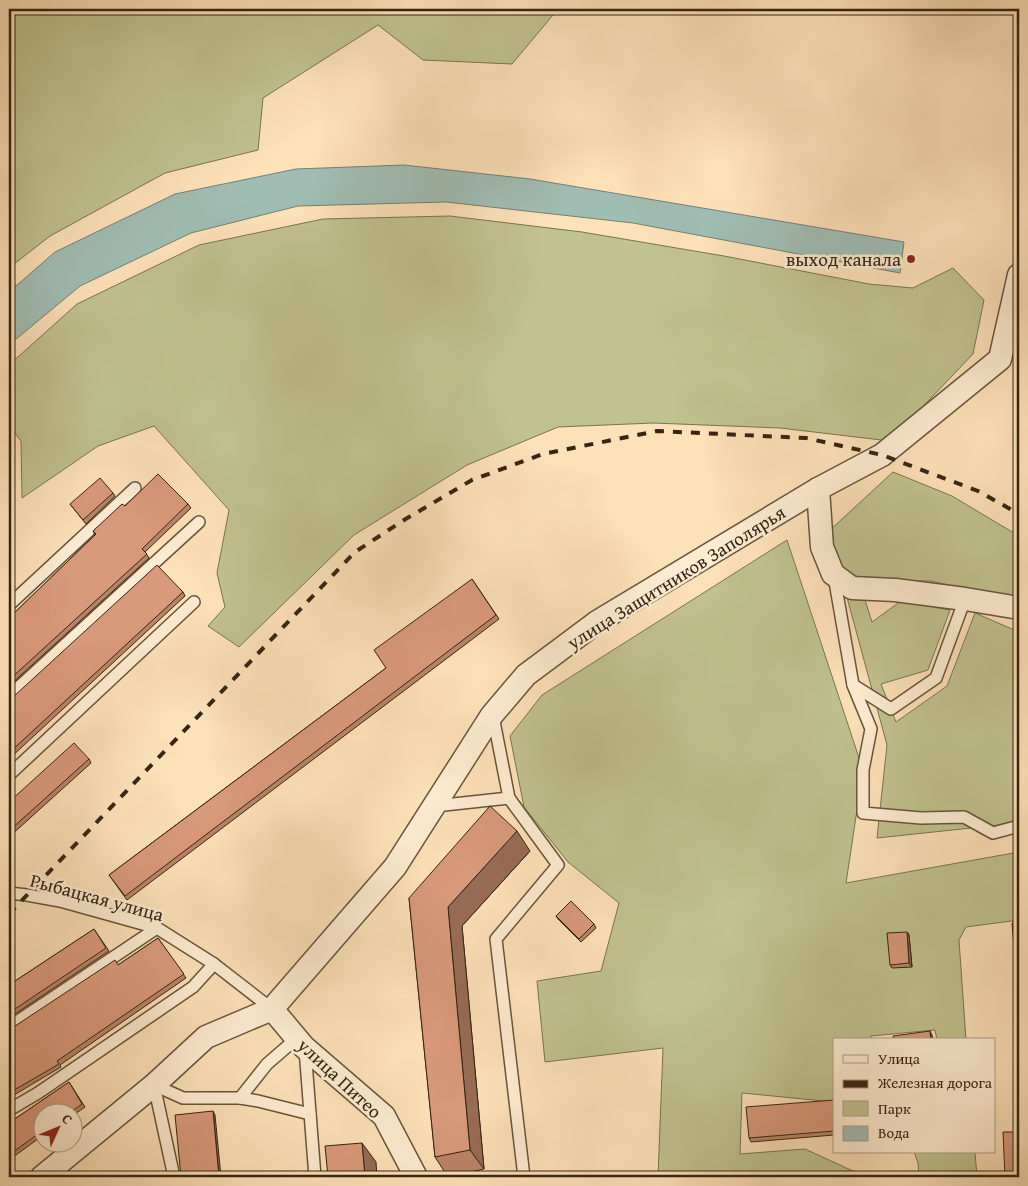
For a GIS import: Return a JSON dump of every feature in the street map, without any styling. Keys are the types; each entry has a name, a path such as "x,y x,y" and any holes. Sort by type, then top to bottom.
{"street":[{"name":"улица Защитников Заполярья","path":"42,1177 154,1086 206,1037 272,1010 395,867 492,715 526,675 598,622 818,489 882,455 1000,359 1019,275"},
{"path":"818,489 822,547 834,574 852,588 895,590 965,598 1019,608"},
{"name":"улица Питео","path":"272,1010 301,1043 384,1116 416,1177"}],"lane":[{"path":"9,605 135,488"},
{"path":"9,696 199,522"},
{"path":"834,574 853,685 871,729 863,770 863,813 921,818 964,817 993,833 1019,826"},
{"path":"853,685 891,709 936,678 965,598"},
{"path":"9,775 194,602"},
{"path":"492,715 509,798 558,865 496,939 524,1177"},
{"path":"434,806 509,798"},
{"name":"Рыбацкая улица","path":"9,893 60,901 157,928 214,964 272,1010"},
{"path":"9,1027 157,928"},
{"path":"9,1110 38,1093 193,987 214,964"},
{"path":"240,1098 267,1064 301,1043 310,1114 315,1177"},
{"path":"154,1086 184,1098 240,1098 310,1114"},
{"path":"154,1086 174,1177"}],"green space":[{"path":"9,9 558,9 512,64 423,60 378,25 263,98 258,150 165,173 50,236 9,268"},
{"path":"450,216 582,232 724,256 869,284 913,288 953,268 984,300 973,354 890,441 780,428 653,423 558,427 467,465 354,535 239,647 208,626 225,607 217,573 229,510 154,426 98,446 22,498 21,441 9,426 9,365 77,304 199,245 323,219"},
{"path":"893,472 952,496 1019,536 1019,600 930,581 859,581 872,622 901,601 950,610 928,670 881,684 896,722 947,686 975,613 1019,632 1019,823 877,838 887,745 829,531"},
{"path":"787,540 863,770 846,883 1019,852 1019,920 966,927 959,940 966,1038 937,1038 935,1030 871,1036 871,1038 833,1038 833,1102 742,1093 740,1154 805,1149 866,1177 658,1177 663,1048 545,1062 537,981 601,971 619,903 568,862 524,807 510,736 542,695"},
{"path":"915,1154 975,1154 977,1177 919,1177 918,1163"}],"water":[{"path":"404,165 530,179 904,242 900,273 633,223 446,202 298,206 191,233 80,286 9,345 9,292 55,252 175,194 296,169"}],"building":[{"path":"158,474 188,504 142,549 147,554 9,680 9,618 96,534 93,531 122,504 125,506"},
{"path":"100,478 113,493 83,520 70,504"},
{"path":"157,565 183,592 9,753 9,699"},
{"path":"472,579 496,615 125,896 109,875 386,668 374,650"},
{"path":"74,743 89,759 9,831 9,802"},
{"path":"490,806 517,831 448,907 470,1150 435,1157 409,898"},
{"path":"571,901 594,924 579,939 556,916"},
{"path":"1012,923 1019,923 1019,970 1016,970"},
{"path":"94,929 106,948 9,1013 9,985"},
{"path":"907,932 909,963 890,965 887,933"},
{"path":"158,938 184,974 57,1061 59,1064 9,1093 9,1030 115,960 118,965"},
{"path":"930,1031 931,1038 894,1038 893,1036"},
{"path":"69,1082 82,1104 37,1104"},
{"path":"833,1100 833,1131 749,1138 746,1107"},
{"path":"32,1107 32,1138 9,1155 9,1123"},
{"path":"213,1111 219,1177 181,1177 175,1115"},
{"path":"1003,1132 1019,1132 1019,1177 1005,1177"},
{"path":"362,1143 365,1177 328,1177 325,1146"}],"railway":[{"path":"9,914 355,552 404,520 472,480 543,454 657,431 806,438 882,455 978,491 1019,514"}],"place":[{"name":"выход канала","path":"911,259"}]}
